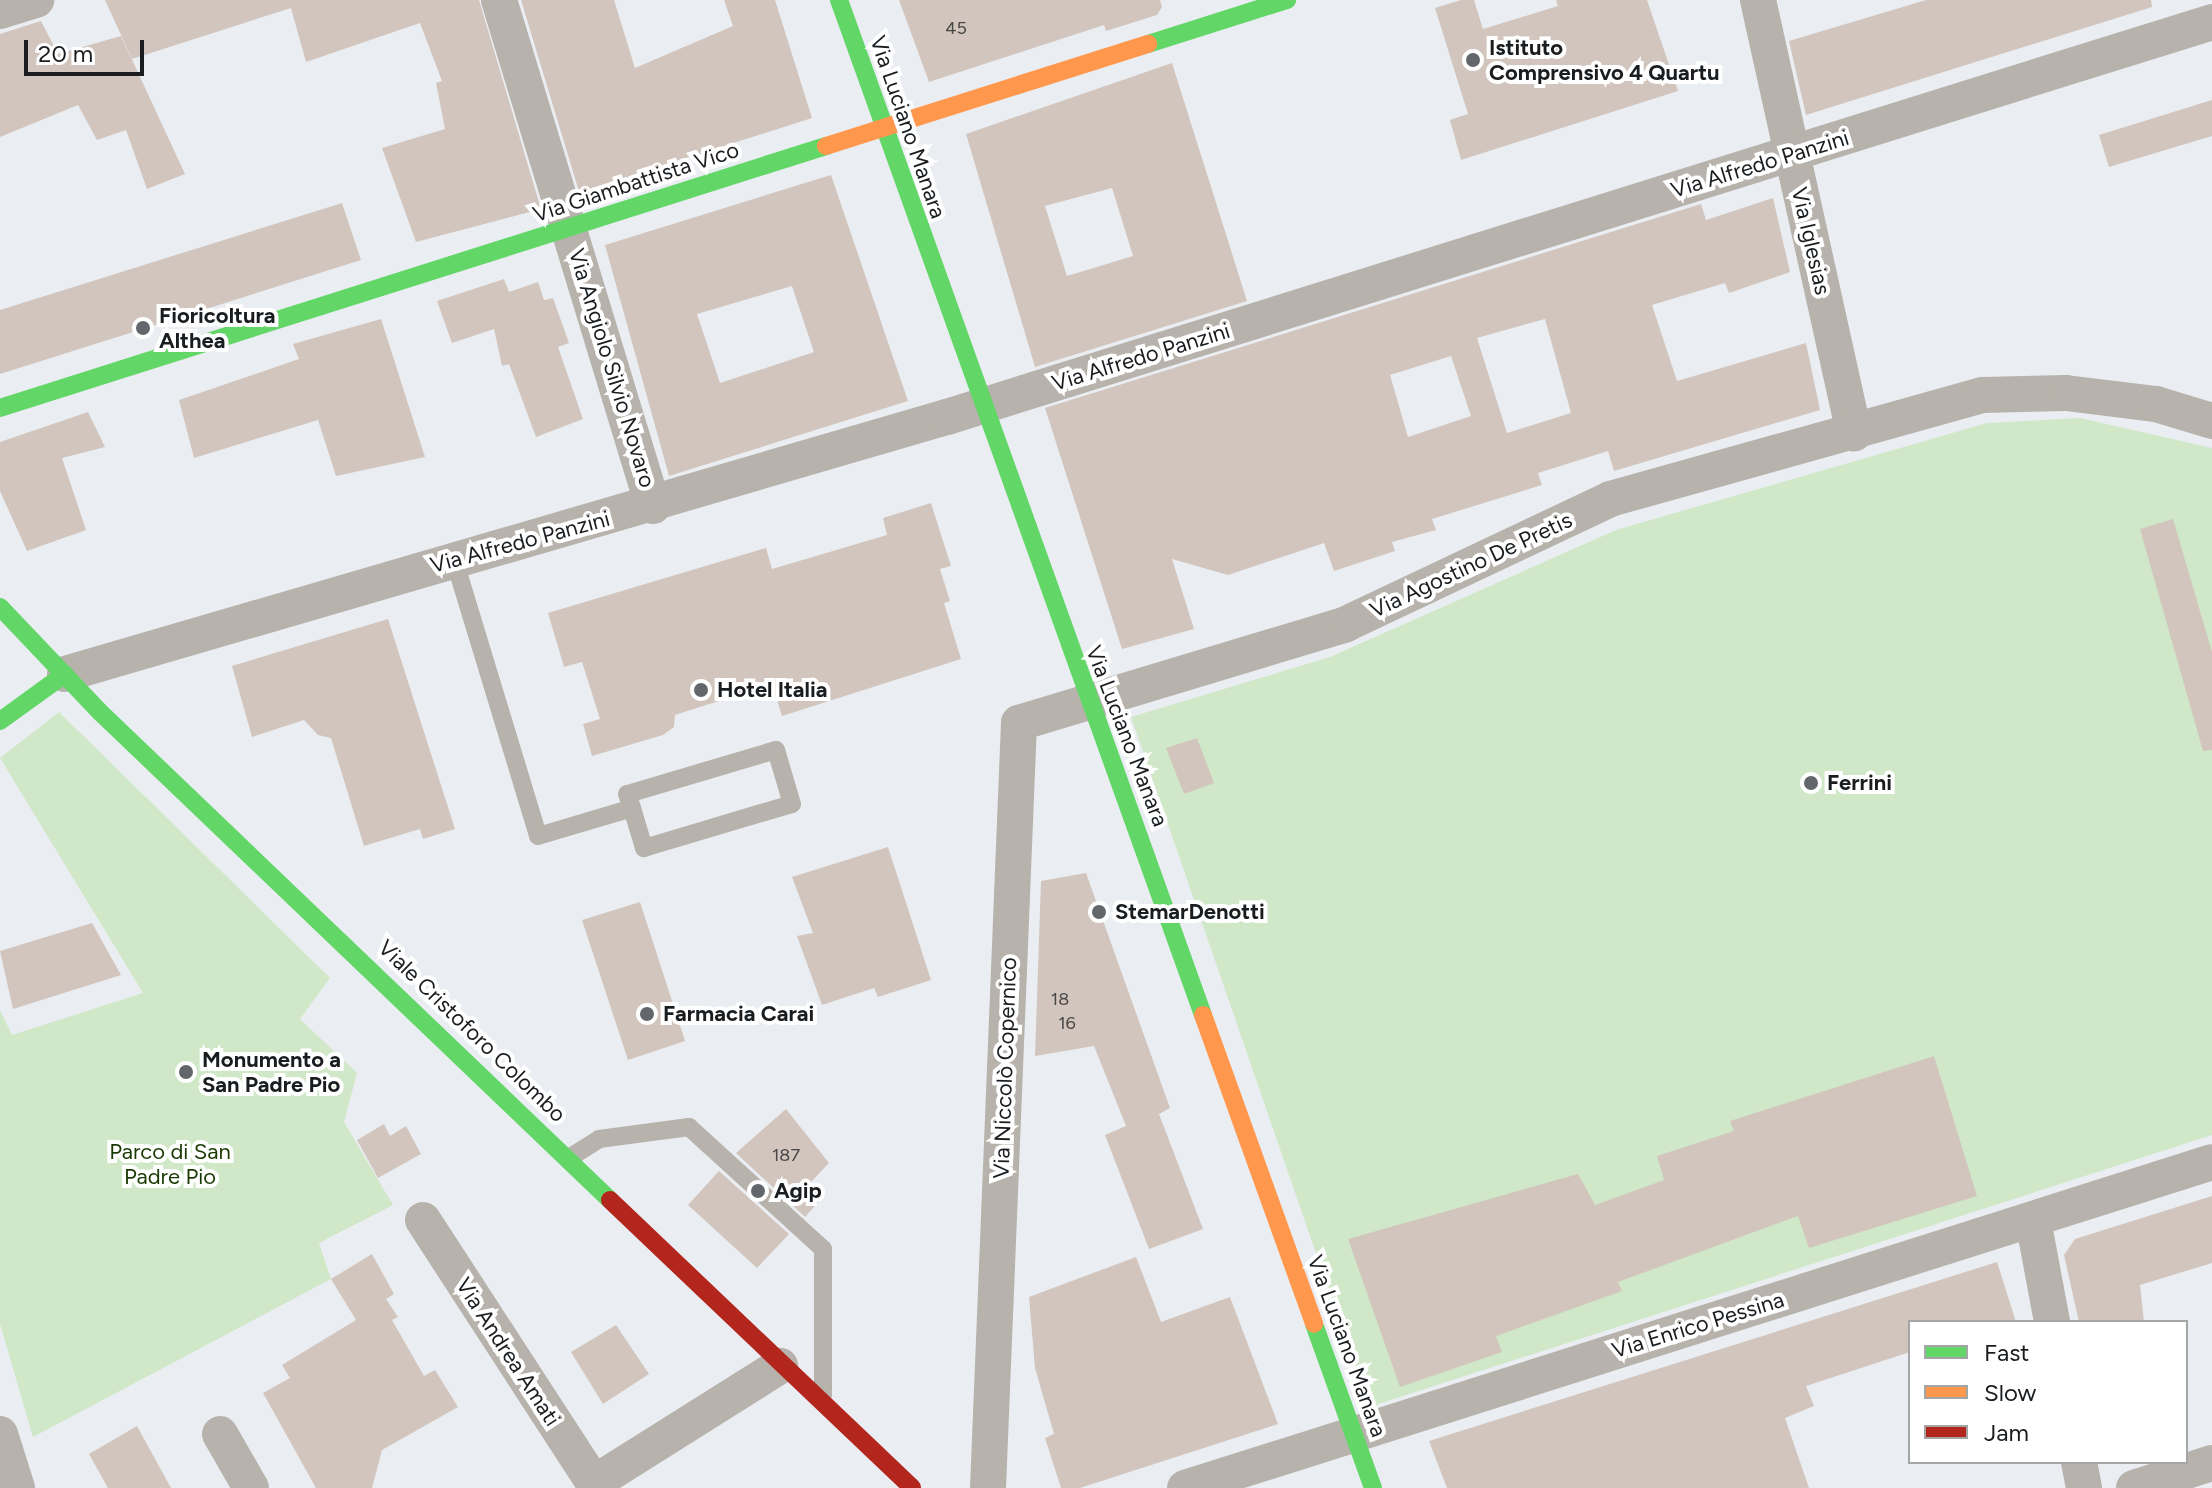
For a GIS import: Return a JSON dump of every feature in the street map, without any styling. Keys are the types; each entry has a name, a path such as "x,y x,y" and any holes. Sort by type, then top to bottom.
{"street":[{"path":"0,11 36,0"},
{"name":"Via Angiolo Silvio Novaro","path":"499,0 653,506"},
{"name":"Via Luciano Manara","path":"839,0 981,406 1091,702 1373,1488"},
{"name":"Via Giambattista Vico","path":"0,408 886,130 1287,0"},
{"name":"Via Iglesias","path":"1758,0 1854,434"},
{"name":"Via Alfredo Panzini","path":"65,674 454,559 653,506 2212,22"},
{"name":"Via Agostino De Pretis","path":"1091,702 1346,624 1610,499 1854,434 1982,395 2066,393 2156,404 2212,421"},
{"path":"0,586 5,611"},
{"name":"Viale Cristoforo Colombo","path":"5,611 65,674 569,1158 780,1366 912,1488"},
{"path":"0,721 65,674"},
{"name":"Via Niccolò Copernico","path":"988,1488 1019,723 1091,702"},
{"name":"Via Enrico Pessina","path":"1185,1488 2212,1162"},
{"name":"Via Andrea Amati","path":"423,1220 596,1486 780,1366"},
{"path":"2033,1220 2052,1320"},
{"path":"0,1434 17,1488"},
{"path":"220,1434 251,1488"},
{"path":"2134,1488 2212,1463"},
{"path":"2079,1464 2084,1488"}],"lane":[{"path":"454,559 538,836 632,808"},
{"path":"776,750 792,804 644,848 632,808 627,794 776,750"},
{"path":"569,1158 599,1139 689,1127 823,1249 823,1406"}],"green space":[{"path":"2080,418 2212,448 2212,1135 1369,1407 1131,717 1330,657 1616,530 1987,423"},
{"name":"Parco di San Padre Pio","path":"59,712 330,978 300,1019 357,1073 344,1122 393,1205 319,1243 331,1279 33,1437 0,1324 0,1010 12,1035 143,993 0,758"}],"building":[{"path":"105,0 479,0 541,209 416,242 382,148 445,129 436,83 442,81 420,23 306,62 291,8 132,59"},
{"path":"521,0 614,0 635,68 733,26 724,0 775,0 812,118 592,188 594,194 581,198"},
{"path":"899,0 1160,0 1162,7 1157,15 1106,31 1104,25 929,82"},
{"path":"1461,0 1474,0 1483,29 1558,6 1556,0 1647,0 1678,91 1461,160 1450,120 1468,114 1435,8"},
{"path":"1926,0 2151,0 2152,7 1806,115 1789,41"},
{"path":"41,21 58,54 121,36 185,174 147,189 126,130 97,140 78,105 0,137 0,34"},
{"path":"1172,63 1247,301 1035,367 966,134","holes":["1112,188 1133,256 1067,276 1045,206"]},
{"path":"2212,100 2212,136 2109,167 2099,135"},
{"path":"831,175 908,401 669,476 605,245","holes":["792,286 814,352 720,383 697,314"]},
{"path":"1773,198 1790,272 1729,293 1725,283 1652,305 1677,381 1806,343 1820,410 1614,471 1608,451 1538,473 1542,485 1432,519 1436,530 1392,542 1395,551 1334,571 1324,543 1228,575 1172,559 1194,629 1122,649 1045,408 1701,204 1706,220","holes":["1545,319 1571,413 1507,433 1477,338","1451,356 1471,416 1408,437 1390,375"]},
{"path":"342,203 361,260 0,374 0,310"},
{"path":"504,279 509,292 538,282 544,300 553,298 569,343 558,347 583,419 536,437 509,364 502,366 494,329 452,343 437,301"},
{"path":"381,319 425,457 336,476 318,420 194,458 179,400 299,359 293,344"},
{"path":"88,412 105,447 62,458 86,530 27,551 0,491 0,442"},
{"path":"931,503 951,566 940,569 950,601 944,603 961,659 782,716 772,684 675,715 674,727 663,735 592,756 583,724 600,719 582,662 564,667 548,613 766,548 772,569 887,535 883,518"},
{"path":"2173,519 2212,652 2212,750 2203,751 2140,529"},
{"path":"388,619 455,829 423,839 420,829 364,846 331,738 318,735 304,720 252,737 232,666"},
{"path":"1197,738 1214,783 1184,794 1166,748"},
{"path":"888,847 931,980 878,997 874,988 822,1005 797,936 813,933 792,877"},
{"path":"1086,873 1170,1108 1159,1114 1203,1229 1149,1249 1105,1135 1126,1126 1094,1046 1035,1056 1041,881"},
{"path":"640,902 685,1041 628,1060 582,920"},
{"path":"92,923 121,975 13,1009 0,951"},
{"path":"1934,1056 1977,1196 1809,1248 1798,1216 1618,1282 1622,1291 1496,1336 1502,1352 1400,1387 1348,1239 1578,1174 1595,1205 1664,1180 1657,1156 1734,1131 1730,1121"},
{"path":"786,1109 829,1163 808,1185 822,1198 805,1217 736,1153"},
{"path":"384,1124 390,1136 406,1126 421,1154 378,1178 357,1140"},
{"path":"719,1171 789,1234 757,1268 688,1205"},
{"path":"2212,1196 2212,1263 2140,1285 2144,1320 2079,1320 2064,1255 2075,1239"},
{"path":"372,1254 394,1294 386,1299 398,1317 392,1320 424,1376 435,1370 458,1407 382,1450 372,1488 316,1488 263,1393 290,1378 282,1365 356,1320 331,1279"},
{"path":"1136,1257 1161,1322 1230,1297 1278,1424 1080,1488 1061,1488 1045,1438 1054,1434 1035,1368 1029,1297"},
{"path":"1997,1262 2015,1320 1908,1320 1908,1353 1806,1386 1814,1406 1785,1418 1809,1488 1447,1488 1429,1441"},
{"path":"616,1325 649,1374 603,1404 571,1352"},
{"path":"137,1426 171,1488 108,1488 89,1454"}],"traffic: fast":[{"path":"839,0 1203,1015"},
{"path":"1148,44 1287,0"},
{"path":"0,408 826,146"},
{"path":"0,607 101,713 610,1200"},
{"path":"0,721 65,674"},
{"path":"1314,1324 1373,1488"}],"traffic: slow":[{"path":"826,146 1148,44"},
{"path":"1203,1015 1314,1324"}],"traffic: jam":[{"path":"610,1200 912,1488"}],"place":[{"name":"Istituto Comprensivo 4 Quartu","path":"1473,60"},
{"name":"Fioricoltura Althea","path":"143,328"},
{"name":"Hotel Italia","path":"701,690"},
{"name":"Ferrini","path":"1811,783"},
{"name":"StemarDenotti","path":"1099,912"},
{"name":"Farmacia Carai","path":"647,1014"},
{"name":"Monumento a San Padre Pio","path":"186,1072"},
{"name":"Agip","path":"758,1191"}]}
